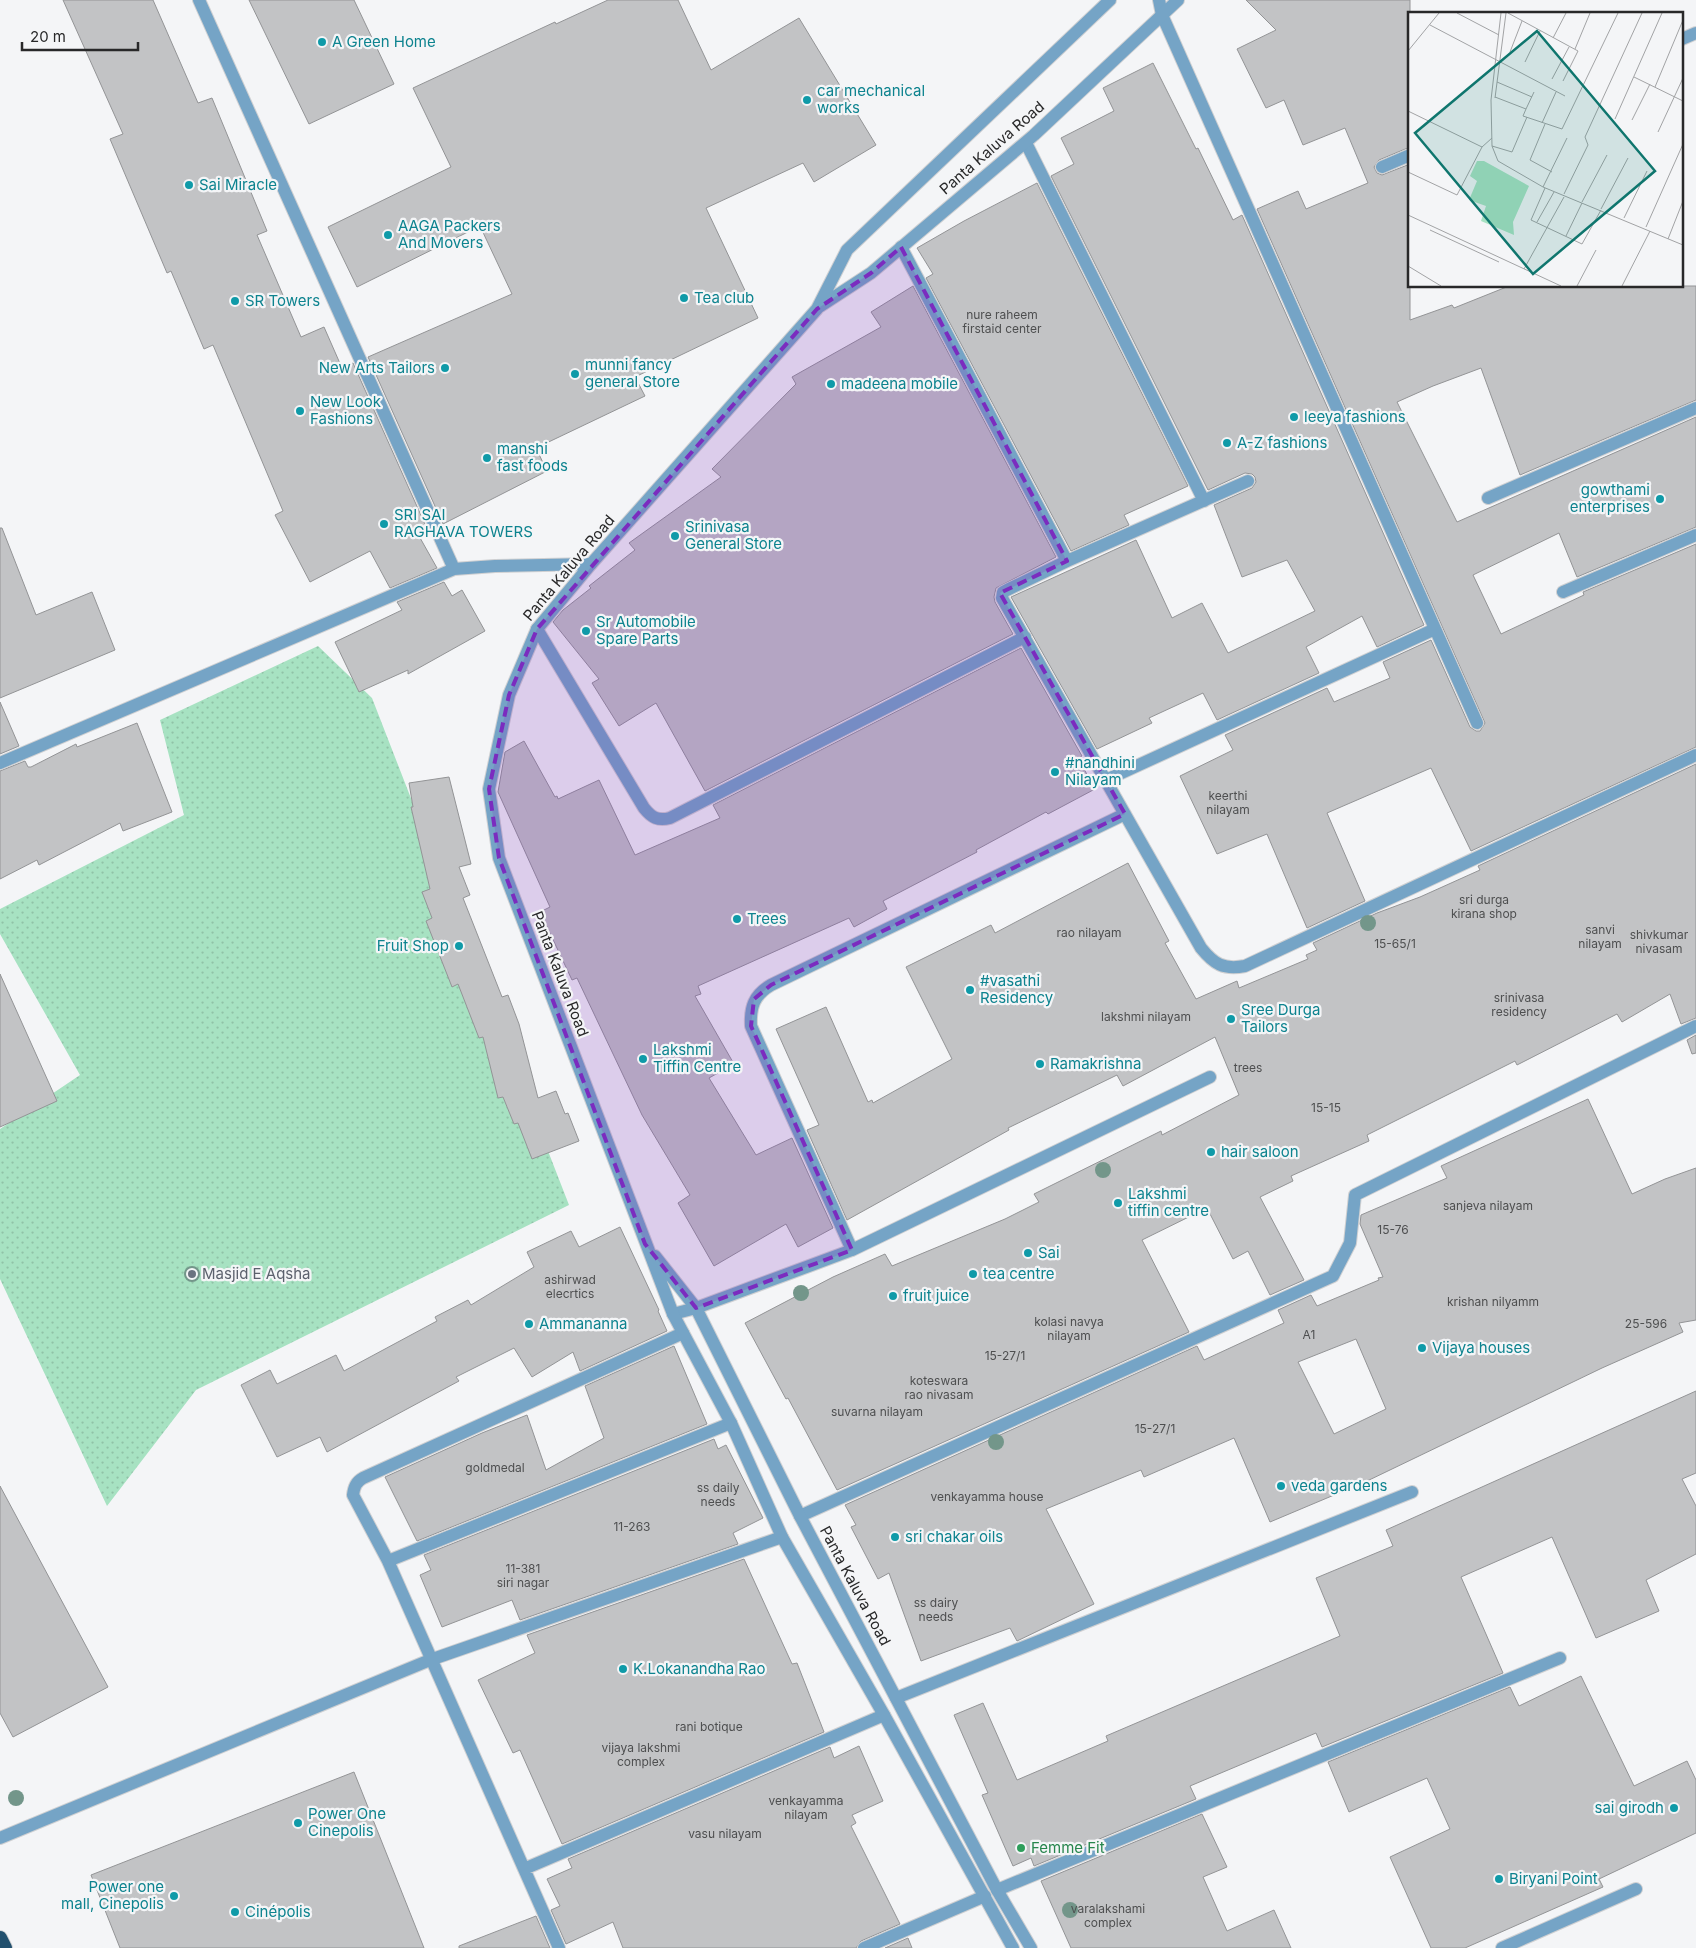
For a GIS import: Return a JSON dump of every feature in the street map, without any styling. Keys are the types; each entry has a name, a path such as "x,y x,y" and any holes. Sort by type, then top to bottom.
{"highway":[{"path":"0,1938 5,1948"}],"street":[{"path":"199,0 454,569"},
{"name":"Panta Kaluva Road","path":"1013,1948 884,1715 782,1537 731,1423 673,1314 499,858 489,789 509,695 537,629 591,564 817,309 847,250 1110,0"},
{"path":"1158,0 1162,15 1476,723"},
{"name":"Panta Kaluva Road","path":"817,309 871,273 1026,143 1178,0"},
{"path":"1684,38 1696,33"},
{"path":"1026,143 1204,501"},
{"path":"1382,167 1408,156"},
{"path":"901,247 1067,561"},
{"path":"1488,498 1696,408"},
{"path":"1248,481 1067,561 1003,592 1002,598 1200,948 1209,958 1221,966 1232,968 1244,966 1696,755"},
{"path":"1563,592 1696,534"},
{"path":"0,763 454,569 495,566 591,564"},
{"path":"537,629 644,808 650,815 662,820 670,818 1024,637"},
{"path":"1106,780 1435,629"},
{"path":"852,1250 751,1026 750,1012 754,999 762,990 780,981 1125,814"},
{"path":"800,1516 1333,1276 1350,1243 1355,1195 1696,1026"},
{"path":"673,1314 696,1308 852,1250 1210,1077"},
{"name":"Panta Kaluva Road","path":"645,1244 696,1308 800,1516 997,1890 1031,1948"},
{"path":"560,1948 430,1660 388,1561 353,1495 358,1481 683,1333"},
{"path":"388,1561 731,1423"},
{"path":"896,1698 1412,1492"},
{"path":"0,1838 430,1660 782,1537"},
{"path":"997,1890 1560,1658"},
{"path":"524,1869 884,1715"},
{"path":"1502,1948 1636,1889"},
{"path":"864,1948 985,1896"}],"highlighted area":[{"path":"901,247 1067,561 1000,593 1125,814 771,985 754,999 751,1026 852,1250 696,1308 645,1244 499,858 489,789 509,695 537,629 817,309 871,273"}],"green space":[{"path":"318,646 372,698 569,1205 196,1390 107,1506 0,1279 0,1129 80,1075 0,934 0,909 184,815 160,720"}],"building":[{"path":"63,0 153,0 198,103 212,98 267,231 257,235 301,337 324,327 342,368 353,363 428,531 419,536 437,568 390,588 370,551 310,582 275,515 283,511 213,345 204,349 171,271 167,273 110,139 123,134"},
{"name":"A Green Home","path":"249,0 354,0 394,84 309,124"},
{"path":"608,0 678,0 711,70 799,18 876,145 814,182 803,163 706,208 758,318 635,377 645,396 536,448 547,471 443,524 368,357 512,294 480,226 357,287 328,227 451,167 413,88 555,22 556,24"},
{"path":"1246,0 1410,0 1410,12 1408,12 1408,148 1379,160 1374,167 1377,173 1382,175 1408,165 1408,288 1410,288 1410,320 1452,305 1454,308 1504,288 1684,288 1684,286 1696,286 1696,400 1520,475 1481,368 1397,402 1457,522 1696,417 1696,527 1577,577 1559,533 1473,575 1501,634 1584,595 1583,592 1696,544 1696,747 1471,851 1431,768 1327,813 1365,901 1307,928 1267,834 1217,854 1180,776 1233,750 1225,735 1327,688 1334,702 1390,678 1383,662 1431,640 1470,727 1480,731 1485,723 1257,209 1298,191 1306,209 1368,183 1345,128 1303,145 1284,100 1266,108 1237,49 1276,30"},
{"path":"1153,63 1196,149 1198,148 1233,220 1242,215 1424,625 1377,647 1362,616 1306,647 1319,673 1217,720 1203,693 1149,718 1152,723 1097,749 1011,597 1136,540 1172,618 1202,603 1228,653 1315,611 1287,560 1242,577 1214,505 1252,488 1256,482 1255,477 1252,474 1245,473 1208,490 1051,176 1074,164 1061,138 1114,111 1103,88"},
{"path":"1037,183 1188,486 1124,515 1129,525 1071,551 926,278 933,274 917,248"},
{"path":"913,286 1056,557 996,588 995,602 1013,634 705,791 656,703 619,726 592,683 599,679 553,622 563,610 591,588 589,586 635,550 629,543 721,477 712,469 796,384 792,377 881,327 871,312"},
{"path":"0,528 2,528 36,615 92,592 115,650 0,698"},
{"path":"444,582 452,596 462,590 485,631 408,674 408,670 359,692 335,642 402,610 397,602"},
{"path":"1021,648 1082,756 1078,758 1095,789 1048,814 1046,812 976,850 977,852 883,901 887,909 854,927 849,918 698,986 701,994 695,996 734,1064 709,1078 756,1155 792,1138 833,1228 798,1247 786,1224 714,1266 678,1203 690,1195 642,1115 577,978 572,980 540,912 550,907 498,792 505,752 524,741 555,797 557,796 558,799 599,780 635,855 720,818 713,805"},
{"path":"0,702 19,746 0,754"},
{"path":"137,723 172,812 123,831 120,823 39,865 37,860 0,879 0,771 25,761 28,767 31,767 76,744 77,747"},
{"path":"1696,764 1696,1018 1681,1024 1670,994 1622,1022 1617,1014 1517,1065 1515,1061 1367,1135 1369,1141 1291,1176 1293,1181 1260,1197 1304,1280 1270,1295 1248,1251 1233,1259 1207,1208 1142,1240 1189,1332 837,1490 745,1323 833,1277 885,1254 892,1266 1005,1219 1039,1202 1034,1194 1161,1131 1162,1135 1239,1095 1215,1037 1123,1086 1117,1075 1008,1128 1009,1130 847,1220 807,1130 819,1125 776,1029 826,1007 868,1102 872,1100 873,1103 952,1059 906,967 991,925 995,933 1128,863 1169,941 1165,943 1196,999 1237,981 1239,988 1308,959 1306,955 1317,950 1313,943 1377,913 1420,897 1480,870 1478,866"},
{"path":"449,777 471,864 459,867 470,895 463,898 502,997 508,995 519,1024 538,1098 556,1091 565,1114 568,1113 579,1141 532,1159 518,1123 514,1124 503,1097 498,1098 483,1037 479,1038 458,984 452,987 426,921 432,918 422,892 430,889 411,807 413,807 409,783"},
{"path":"0,974 57,1101 0,1127"},
{"path":"1696,1035 1696,1053 1692,1054 1687,1040"},
{"path":"1588,1099 1632,1194 1696,1168 1696,1320 1679,1323 1683,1332 1602,1368 1365,1482 1270,1522 1234,1438 1144,1477 1141,1470 1046,1509 1094,1604 1017,1641 1010,1628 921,1661 889,1573 878,1579 851,1527 856,1525 845,1505 1197,1346 1204,1360 1284,1323 1278,1310 1311,1295 1317,1306 1379,1280 1378,1278 1383,1277 1360,1224 1361,1215 1447,1178 1441,1166","holes":["1356,1339 1386,1409 1334,1434 1298,1362"]},
{"path":"620,1227 667,1331 580,1371 573,1352 532,1377 514,1348 456,1377 459,1381 327,1452 320,1437 277,1457 241,1385 270,1370 277,1384 336,1355 344,1371 437,1321 435,1317 468,1300 471,1305 534,1267 527,1252 571,1231 579,1247"},
{"path":"674,1346 707,1424 417,1541 385,1477 482,1433 527,1415 546,1470 604,1438 585,1386"},
{"path":"1696,1391 1696,1473 1682,1479 1696,1506 1696,1554 1646,1580 1659,1611 1596,1638 1552,1537 1461,1577 1503,1673 1322,1747 1316,1733 1190,1786 1196,1799 1034,1866 1031,1858 1013,1866 982,1795 988,1793 954,1715 983,1703 1017,1780 1108,1741 1106,1736 1340,1636 1316,1578 1393,1546 1386,1530"},
{"path":"714,1439 718,1449 726,1445 763,1518 733,1533 738,1544 520,1620 512,1600 442,1627 420,1575 431,1570 424,1555"},
{"path":"0,1486 108,1687 13,1737 0,1713"},
{"path":"744,1559 792,1664 797,1663 824,1732 562,1844 520,1750 513,1753 478,1680 535,1653 527,1635"},
{"path":"1581,1676 1634,1786 1687,1761 1696,1780 1696,1833 1599,1879 1603,1887 1465,1948 1431,1948 1390,1857 1450,1829 1427,1778 1349,1812 1328,1762 1510,1687 1519,1706"},
{"path":"859,1746 883,1801 852,1815 856,1823 851,1826 900,1924 861,1941 856,1948 623,1948 613,1922 566,1944 551,1910 560,1906 547,1879 572,1868 568,1859 830,1747 834,1758"},
{"name":"Power One Cinepolis","path":"354,1772 424,1948 120,1948 91,1875"},
{"path":"1202,1814 1227,1867 1203,1877 1227,1931 1274,1910 1291,1948 1071,1948 1041,1881"},
{"path":"536,1916 550,1948 459,1948 459,1946"},
{"path":"908,1938 912,1948 885,1948"}],"place":[{"name":"A Green Home","path":"322,42"},
{"name":"car mechanical works","path":"807,100"},
{"name":"Sai Miracle","path":"189,185"},
{"name":"AAGA Packers And Movers","path":"388,235"},
{"name":"Tea club","path":"684,298"},
{"name":"SR Towers","path":"235,301"},
{"name":"New Arts Tailors","path":"445,368"},
{"name":"munni fancy general Store","path":"575,374"},
{"name":"madeena mobile","path":"831,384"},
{"name":"New Look Fashions","path":"300,411"},
{"name":"leeya fashions","path":"1294,417"},
{"name":"A-Z fashions","path":"1227,443"},
{"name":"manshi fast foods","path":"487,458"},
{"name":"gowthami enterprises","path":"1660,499"},
{"name":"SRI SAI RAGHAVA TOWERS","path":"384,524"},
{"name":"Srinivasa General Store","path":"675,536"},
{"name":"Sr Automobile Spare Parts","path":"586,631"},
{"name":"#nandhini Nilayam","path":"1055,772"},
{"name":"Trees","path":"737,919"},
{"name":"Fruit Shop","path":"459,946"},
{"name":"#vasathi Residency","path":"970,990"},
{"name":"Sree Durga Tailors","path":"1231,1019"},
{"name":"Lakshmi Tiffin Centre","path":"643,1059"},
{"name":"Ramakrishna","path":"1040,1064"},
{"name":"hair saloon","path":"1211,1152"},
{"name":"Lakshmi tiffin centre","path":"1118,1203"},
{"name":"Sai","path":"1028,1253"},
{"name":"Masjid E Aqsha","path":"192,1274"},
{"name":"tea centre","path":"973,1274"},
{"name":"fruit juice","path":"893,1296"},
{"name":"Ammananna","path":"529,1324"},
{"name":"Vijaya houses","path":"1422,1348"},
{"name":"veda gardens","path":"1281,1486"},
{"name":"sri chakar oils","path":"895,1537"},
{"name":"K.Lokanandha Rao","path":"623,1669"},
{"name":"sai girodh","path":"1674,1808"},
{"name":"Power One Cinepolis","path":"298,1823"},
{"name":"Femme Fit","path":"1021,1848"},
{"name":"Biryani Point","path":"1499,1879"},
{"name":"Power one mall, Cinepolis","path":"174,1896"},
{"name":"Cinépolis","path":"235,1912"}]}
